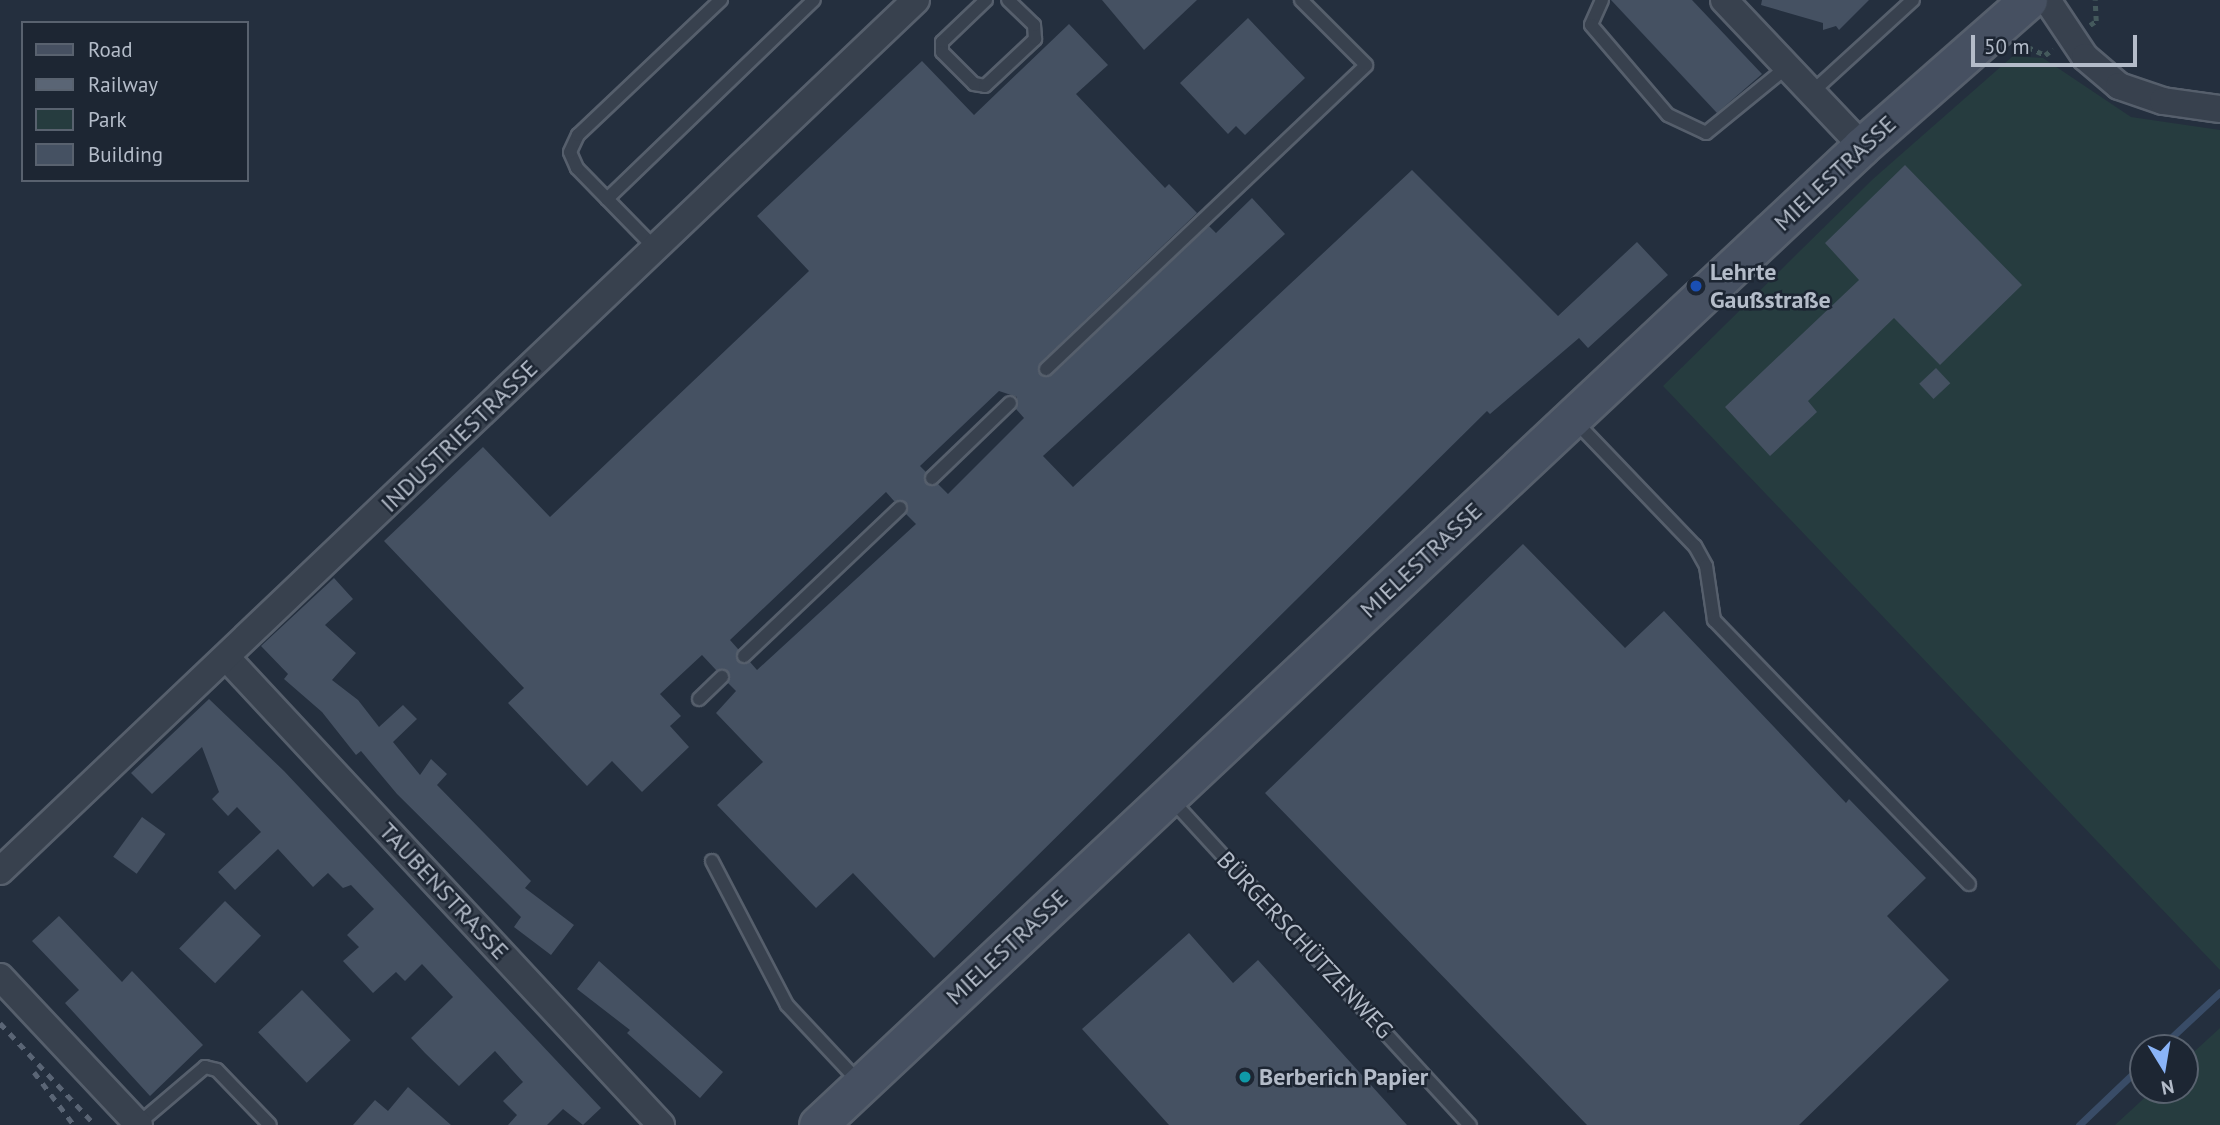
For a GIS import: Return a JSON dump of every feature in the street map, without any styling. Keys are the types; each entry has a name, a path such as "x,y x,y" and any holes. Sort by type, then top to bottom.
{"street":[{"name":"INDUSTRIESTRASSE","path":"0,871 916,0"},
{"path":"1724,0 1862,146"},
{"name":"MIELESTRASSE","path":"827,1122 861,1084 1862,146 2028,0"},
{"path":"2047,0 2085,57 2119,86 2163,101 2220,109"},
{"name":"TAUBENSTRASSE","path":"226,657 661,1125"},
{"path":"0,977 139,1124"}],"lane":[{"path":"655,248 577,168 570,152 578,135 721,0"},
{"path":"607,199 814,0"},
{"path":"986,0 942,42 942,51 974,84 985,86 1035,39 1034,25 1008,0"},
{"path":"1046,369 1366,65 1301,0"},
{"path":"1602,0 1591,25 1668,115 1706,133 1787,67"},
{"path":"1811,93 1913,0"},
{"path":"932,478 1010,403"},
{"path":"1573,419 1695,546 1706,566 1714,620 1969,884"},
{"path":"744,656 900,508"},
{"path":"699,699 722,677"},
{"name":"BÜRGERSCHÜTZENWEG","path":"1167,796 1470,1125"},
{"path":"712,860 787,1005 861,1084"},
{"path":"139,1124 205,1068 217,1070 270,1125"}],"green space":[{"path":"2013,56 2043,58 2131,117 2220,130 2220,970 1663,386 1873,179"},
{"path":"2220,1028 2220,1125 2115,1125 2138,1104 2199,1104 2199,1047"}],"building":[{"path":"1102,0 1197,0 1144,50"},
{"path":"1611,0 1692,0 1762,74 1717,113"},
{"path":"1762,0 1869,0 1839,30 1836,26 1823,30 1823,23 1761,5"},
{"path":"1248,18 1305,78 1245,135 1236,126 1228,134 1180,83"},
{"path":"1069,24 1108,65 1076,94 1165,188 1169,184 1197,213 1040,363 1040,375 1052,375 1209,226 1216,233 1252,198 1285,234 1043,456 1073,487 1412,170 1558,316 1637,242 1668,275 1588,348 1579,338 1490,414 1487,411 934,958 853,873 816,908 717,805 763,762 716,713 736,691 728,683 728,671 716,670 702,655 660,694 681,716 670,726 689,747 642,792 612,761 587,786 508,703 524,688 384,541 483,447 550,517 809,271 757,216 922,61 974,115","holes":["999,391 1017,397 1016,409 1024,418 948,494 938,484 926,484 926,472 920,466","886,492 894,501 906,502 906,514 916,524 757,670 750,662 738,662 738,649 730,640"]},
{"path":"1905,165 2022,285 1940,365 1894,318 1808,401 1817,412 1770,456 1725,407 1859,280 1825,243"},
{"path":"1936,368 1950,383 1934,399 1919,384"},
{"path":"1523,544 1625,648 1664,611 1846,803 1849,799 1926,878 1887,916 1949,980 1799,1125 1587,1125 1265,793"},
{"path":"334,578 353,599 325,625 356,653 332,680 358,700 379,727 403,705 417,719 393,742 420,775 431,759 447,774 437,785 531,881 525,888 574,925 551,955 514,927 521,917 397,794 361,751 356,755 322,712 284,679 288,674 261,646"},
{"path":"209,699 284,771 601,1108 583,1125 563,1109 547,1125 508,1125 517,1115 503,1101 523,1082 495,1051 459,1086 425,1053 411,1038 453,997 422,964 405,981 396,972 373,993 343,961 359,947 347,935 374,909 351,885 343,888 328,873 313,887 278,849 235,890 218,872 261,832 237,807 228,816 212,799 219,792 202,747 152,794 131,773"},
{"path":"142,817 165,834 137,874 113,857"},
{"path":"225,901 261,936 215,983 179,948"},
{"path":"59,916 122,982 132,971 203,1045 150,1096 65,1003 79,990 32,941"},
{"name":"Berberich Papier","path":"1189,933 1233,983 1258,960 1407,1125 1169,1125 1082,1029"},
{"path":"599,961 723,1072 700,1098 627,1033 630,1030 577,989"},
{"path":"302,990 351,1040 307,1083 258,1032"},
{"path":"408,1087 451,1125 353,1125 375,1100 388,1111"}],"waterway":[{"path":"2175,1034 2220,992"},
{"path":"2079,1125 2129,1077"}],"railway":[{"path":"0,1023 95,1125"},
{"path":"34,1072 74,1125"}],"place":[{"name":"Lehrte Gaußstraße","path":"1696,286"},
{"name":"Berberich Papier","path":"1245,1077"}]}
